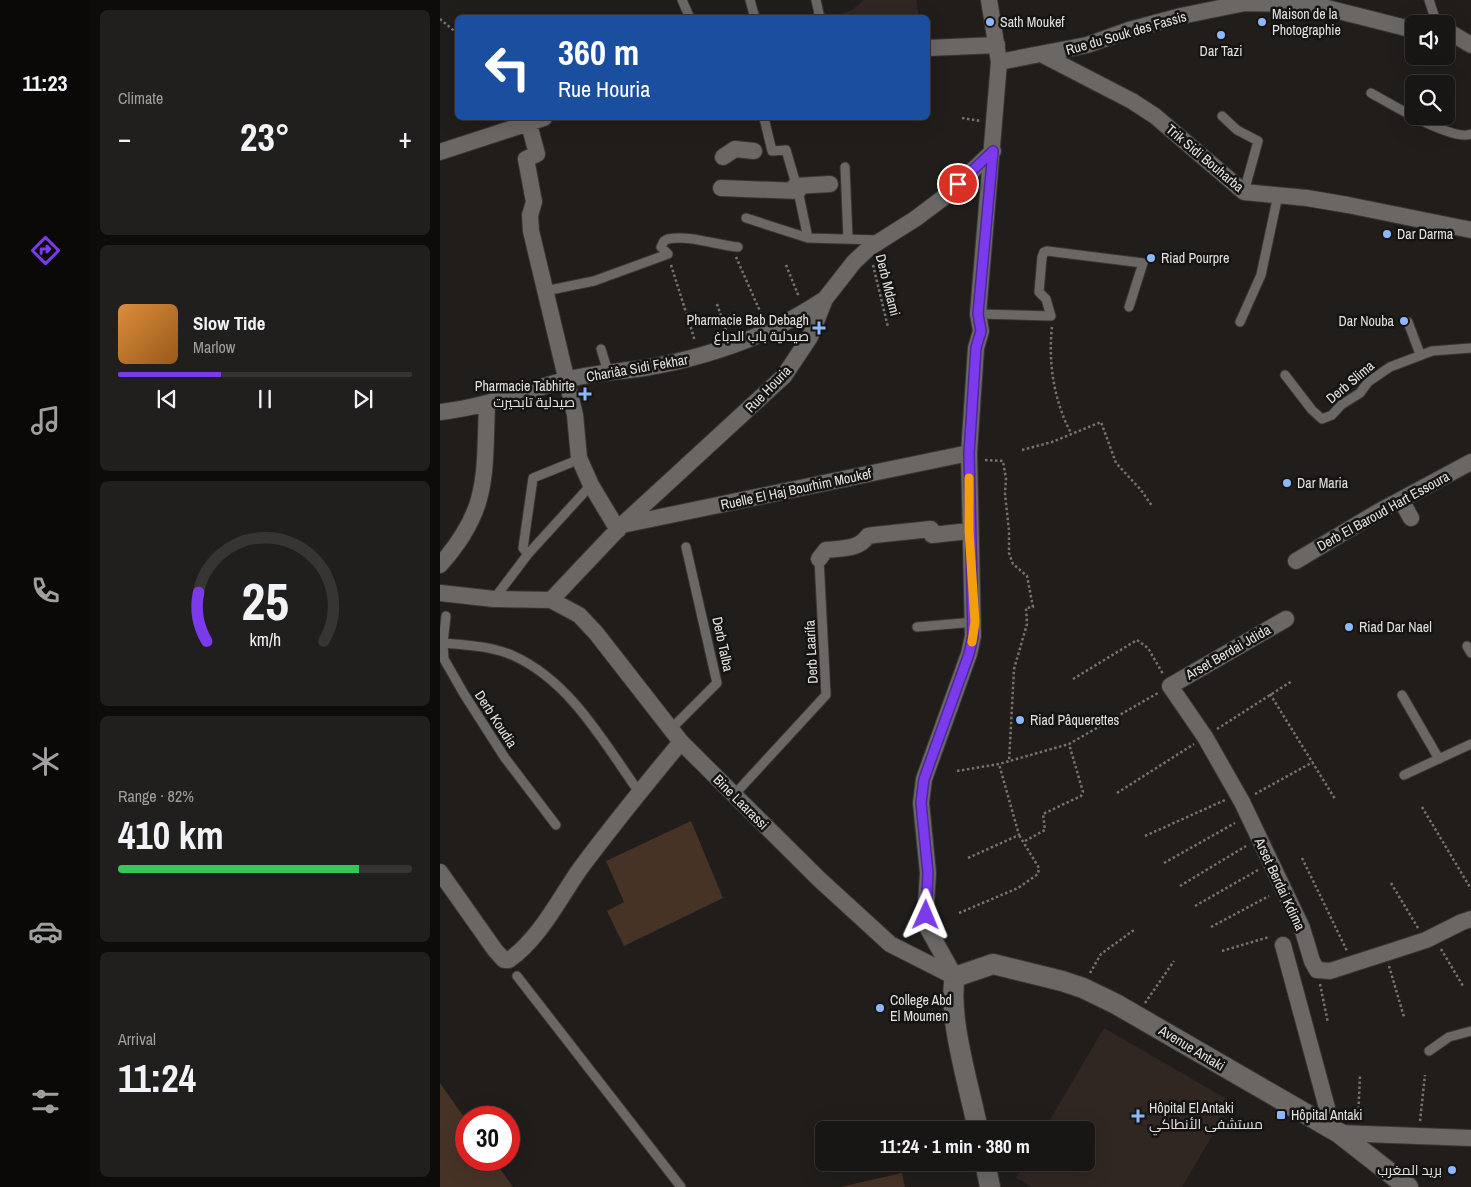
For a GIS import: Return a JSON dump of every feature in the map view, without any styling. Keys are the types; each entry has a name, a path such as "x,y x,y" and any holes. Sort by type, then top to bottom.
{"street":[{"path":"976,1121 953,1009 955,977 927,927 928,873 922,793 924,779 969,654 975,622 969,531 969,453 976,348 981,331 978,314 999,62 989,0"},
{"name":"Rue du Souk des Fassis","path":"999,62 1087,45 1129,30 1181,16 1245,4 1311,4 1405,28"},
{"path":"1455,35 1471,45"},
{"path":"930,48 997,45"},
{"name":"Trik Sidi Bouharba","path":"1043,55 1132,101 1155,116 1244,192 1278,195 1378,210 1471,230"},
{"path":"440,152 492,133 539,120"},
{"path":"528,124 537,154 526,159 534,202 530,226 574,415 580,459 591,485 620,528"},
{"path":"723,157 734,149 754,151"},
{"name":"Rue Houria","path":"552,600 620,528 784,376 810,337 825,299 837,282 875,244 915,219 947,195 993,151"},
{"path":"721,188 797,189 830,184"},
{"name":"Chariâa Sidi Fekhar","path":"440,412 488,405 566,380 700,357 732,347 769,331 804,313 825,299"},
{"path":"440,565 470,525 481,496 488,405"},
{"name":"Ruelle El Haj Bourhim Moukef","path":"620,528 969,453"},
{"name":"Derb El Baroud Hart Essoura","path":"1296,561 1471,462"},
{"path":"1401,500 1411,518"},
{"path":"819,559 826,550 862,544 868,536 931,530 932,535 969,531"},
{"path":"440,593 494,599 552,600"},
{"name":"Bine Laarassi","path":"552,600 587,622 681,742 733,796 890,944 955,977"},
{"name":"Arset Berdai Jdida","path":"1170,686 1286,619"},
{"name":"Arset Berdai Kdima","path":"1170,686 1205,737 1242,804 1284,888 1318,970"},
{"path":"440,872 495,950 504,960 510,960 528,944 639,792 681,742"},
{"path":"1318,970 1330,971 1386,954 1430,938 1471,919"},
{"path":"1279,940 1343,1133 1471,1138"},
{"name":"Avenue Antaki","path":"955,977 993,964 1083,988 1136,1015 1343,1133 1408,1187"},
{"path":"987,1171 990,1187"}],"lane":[{"path":"682,0 689,15"},
{"path":"750,0 754,15"},
{"path":"816,0 819,15"},
{"path":"1429,0 1434,15"},
{"path":"1371,93 1428,124 1465,136 1471,134"},
{"path":"1222,116 1238,130 1258,141 1244,192"},
{"path":"764,120 772,151"},
{"path":"754,151 786,150 808,238"},
{"path":"846,167 848,238"},
{"path":"1240,322 1261,275 1278,195"},
{"path":"746,218 808,238 848,238 875,244"},
{"path":"545,292 594,281 668,254 662,247 662,243 672,238 704,240 716,246 737,252"},
{"path":"978,314 1051,316 1046,299 1039,292 1042,257 1045,251 1143,263 1129,307"},
{"path":"1408,322 1420,354"},
{"name":"Derb Slima","path":"1285,375 1312,410 1322,419 1332,416 1341,405 1360,393 1372,378 1390,367 1420,354 1471,348"},
{"path":"601,349 608,372"},
{"path":"528,554 523,548 532,478 580,459"},
{"path":"494,599 528,554 591,485"},
{"name":"Derb Talba","path":"670,730 717,683 686,547"},
{"name":"Derb Laarifa","path":"733,796 826,695 819,559"},
{"name":"Derb Koudia","path":"446,616 443,643 444,659 468,702 504,758 556,825"},
{"path":"917,626 975,622"},
{"path":"443,643 488,649 512,656 547,676 581,712 639,792"},
{"path":"1402,695 1439,759"},
{"path":"1404,776 1471,744"},
{"path":"518,976 680,1187"},
{"path":"1429,1051 1449,1037 1471,1031"}],"path":[{"path":"440,19 455,32"},
{"name":"Derb Mdami","path":"875,244 888,326"},
{"path":"737,252 769,331"},
{"path":"668,254 700,357"},
{"path":"786,265 804,313"},
{"path":"717,304 732,347"},
{"path":"1051,316 1053,321 1050,363 1062,417 1071,433"},
{"path":"1022,450 1052,442 1101,422 1116,463 1141,490 1152,506"},
{"path":"1003,461 1006,479 1005,494 1009,553 1014,564 1028,576 1033,607 1026,608 1027,624 1014,669 1009,762"},
{"path":"957,771 1009,762 1069,744 1170,686 1148,648 1140,640 1073,679"},
{"path":"1117,794 1292,681"},
{"path":"1270,694 1335,799"},
{"path":"1025,841 1045,830 1043,814 1081,796 1083,792 1069,744"},
{"path":"1164,863 1242,804 1313,762"},
{"path":"959,913 1018,888 1035,878 1038,874 1039,868 1025,841 1019,835 999,764"},
{"path":"1145,836 1242,804"},
{"path":"1422,807 1471,890"},
{"path":"968,858 1019,835"},
{"path":"1180,886 1258,838"},
{"path":"1302,858 1353,964"},
{"path":"1195,906 1270,863"},
{"path":"1391,883 1463,986"},
{"path":"1212,927 1284,888"},
{"path":"1083,988 1100,954 1134,930"},
{"path":"1222,951 1279,940"},
{"path":"1386,954 1404,1017"},
{"path":"1136,1015 1174,961"},
{"path":"1318,970 1328,1023"},
{"path":"1419,1136 1425,1075"},
{"path":"1343,1133 1360,1076"}],"shaded area":[{"path":"864,0 916,0 919,15 841,15 852,10"},
{"path":"691,821 723,898 624,946 607,911 624,902 606,861"},
{"name":"Hôpital El Antaki مستشفى الأنطاكي","path":"1104,1028 1232,1102 1182,1187 1032,1187 1016,1178 1020,1171 1095,1171 1095,1121 1049,1121"},
{"path":"440,1083 456,1106 455,1171 502,1171 513,1187 440,1187"},
{"path":"902,1173 905,1187 840,1187"}],"slow traffic":[{"path":"969,478 969,531 975,622 972,642"}],"place":[{"name":"Sath Moukef","path":"990,22"},
{"name":"Maison de la Photographie","path":"1262,22"},
{"name":"Dar Tazi","path":"1221,35"},
{"name":"Dar Darma","path":"1387,234"},
{"name":"Riad Pourpre","path":"1151,258"},
{"name":"Dar Nouba","path":"1404,321"},
{"name":"Pharmacie Bab Debagh صيدلية باب الدباغ","path":"819,328"},
{"name":"Pharmacie Tabhirte صيدلية تابحيرت","path":"585,394"},
{"name":"Dar Maria","path":"1287,483"},
{"name":"Riad Dar Nael","path":"1349,627"},
{"name":"Riad Pâquerettes","path":"1020,720"},
{"name":"College Abd El Moumen","path":"880,1008"},
{"name":"Hôpital Antaki","path":"1281,1115"},
{"name":"Hôpital El Antaki مستشفى الأنطاكي","path":"1138,1116"},
{"name":"بريد المغرب","path":"1452,1170"}],"route":[{"path":"926,915 928,873 921,803 924,779 969,654 975,622 969,531 969,453 976,348 981,331 978,314 993,151 958,184"}]}
